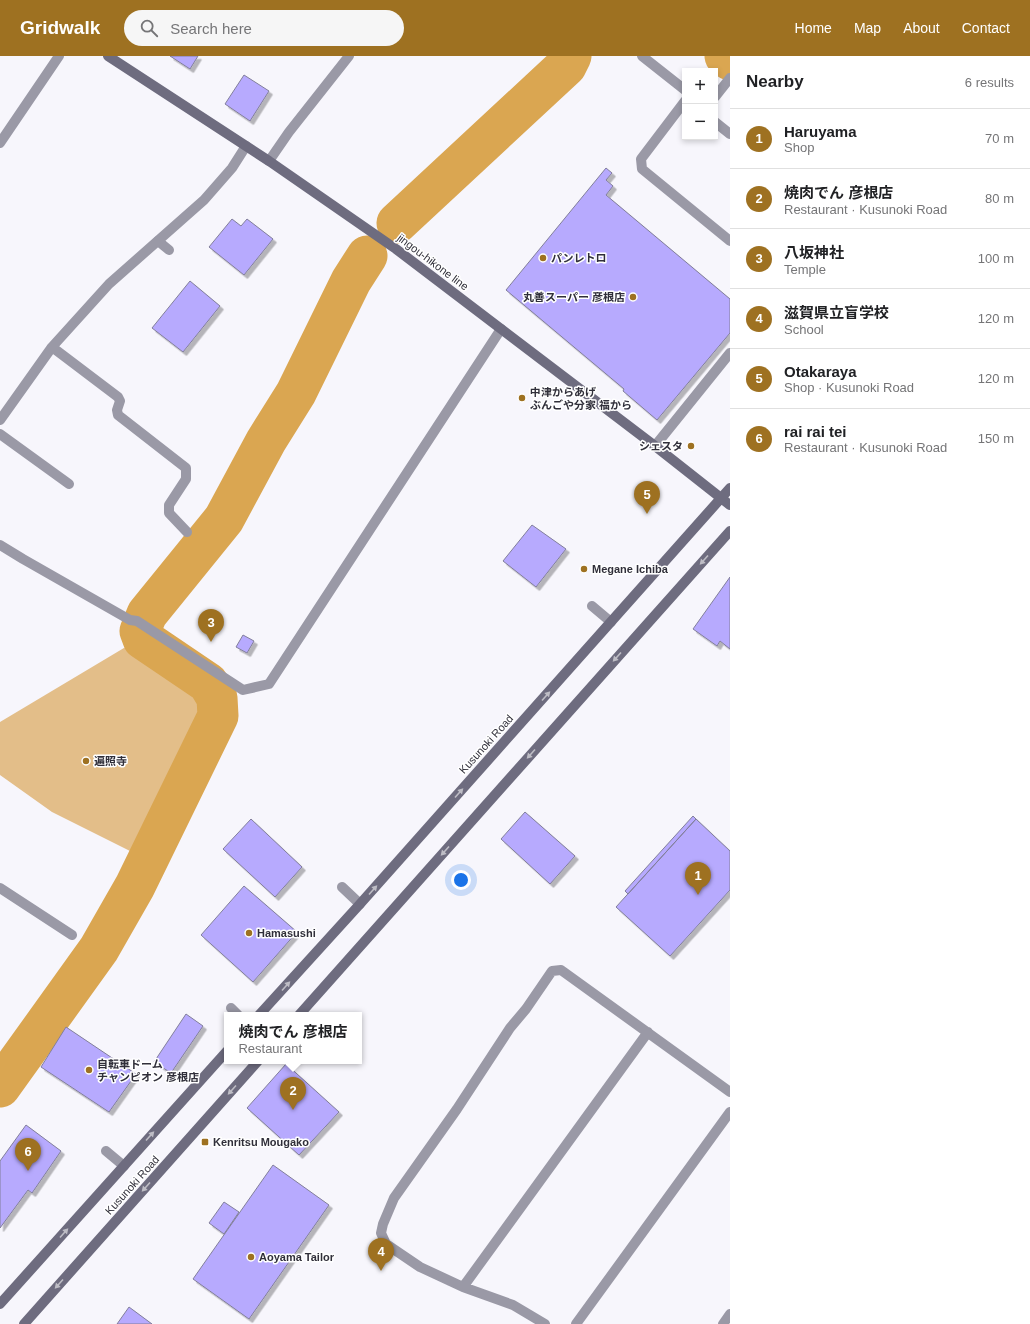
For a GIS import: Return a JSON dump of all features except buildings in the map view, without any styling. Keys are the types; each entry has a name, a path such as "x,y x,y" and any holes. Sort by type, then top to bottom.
{"main road":[{"name":"jingou-hikone line","path":"108,56 269,161 396,249 655,446 730,505"},
{"name":"Kusunoki Road","path":"262,1012 360,904 730,488"},
{"path":"302,1012 730,531"},
{"name":"Kusunoki Road","path":"0,1304 224,1054"},
{"name":"Kusunoki Road","path":"24,1324 255,1064"}],"street":[{"path":"0,142 59,56"},
{"path":"269,161 289,132 349,56"},
{"path":"642,56 682,88"},
{"path":"718,93 730,78"},
{"path":"683,104 640,159 642,169 730,241"},
{"path":"718,124 730,134"},
{"path":"0,420 52,347 109,284 204,200 232,168 246,146"},
{"path":"158,241 169,250"},
{"path":"0,545 130,620 137,621 242,690 269,684 501,329"},
{"path":"52,347 118,397 120,401 117,410 118,415 186,468 186,479 169,505 169,513 187,532"},
{"path":"655,446 730,353"},
{"path":"0,434 69,484"},
{"path":"592,606 611,622"},
{"path":"342,887 360,904"},
{"path":"0,888 72,935"},
{"path":"545,1324 519,1308 420,1267 386,1244 381,1233 383,1224 394,1198 458,1109 510,1028 526,1009 552,971 561,970 730,1092"},
{"path":"463,1286 648,1032"},
{"path":"576,1324 730,1112"},
{"path":"106,1150 124,1166"},
{"path":"723,1324 730,1314"}],"shaded area":[{"path":"139,639 142,652 207,689 211,700 212,710 142,857 52,812 0,775 0,722"}],"waterway":[{"path":"397,223 566,66 571,56"},
{"path":"725,56 730,60"},
{"path":"0,1087 99,949 135,886 218,716 217,698 208,683 143,639 140,631 147,614 224,519 266,441 296,393 351,281 367,256"}],"place":[{"name":"パンレトロ","path":"543,258"},
{"name":"丸善スーパー 彦根店","path":"633,297"},
{"name":"中津からあげ ぶんごや分家 福から","path":"522,398"},
{"name":"シェスタ","path":"691,446"},
{"name":"Otakaraya","path":"647,514"},
{"name":"Megane Ichiba","path":"584,569"},
{"name":"八坂神社","path":"211,642"},
{"name":"遍照寺","path":"86,761"},
{"name":"Haruyama","path":"698,895"},
{"name":"Hamasushi","path":"249,933"},
{"name":"自転車ドーム チャンピオン 彦根店","path":"89,1070"},
{"name":"焼肉でん 彦根店","path":"293,1110"},
{"name":"Kenritsu Mougako","path":"205,1142"},
{"name":"rai rai tei","path":"28,1171"},
{"name":"Aoyama Tailor","path":"251,1257"},
{"name":"滋賀県立盲学校","path":"381,1271"}]}
